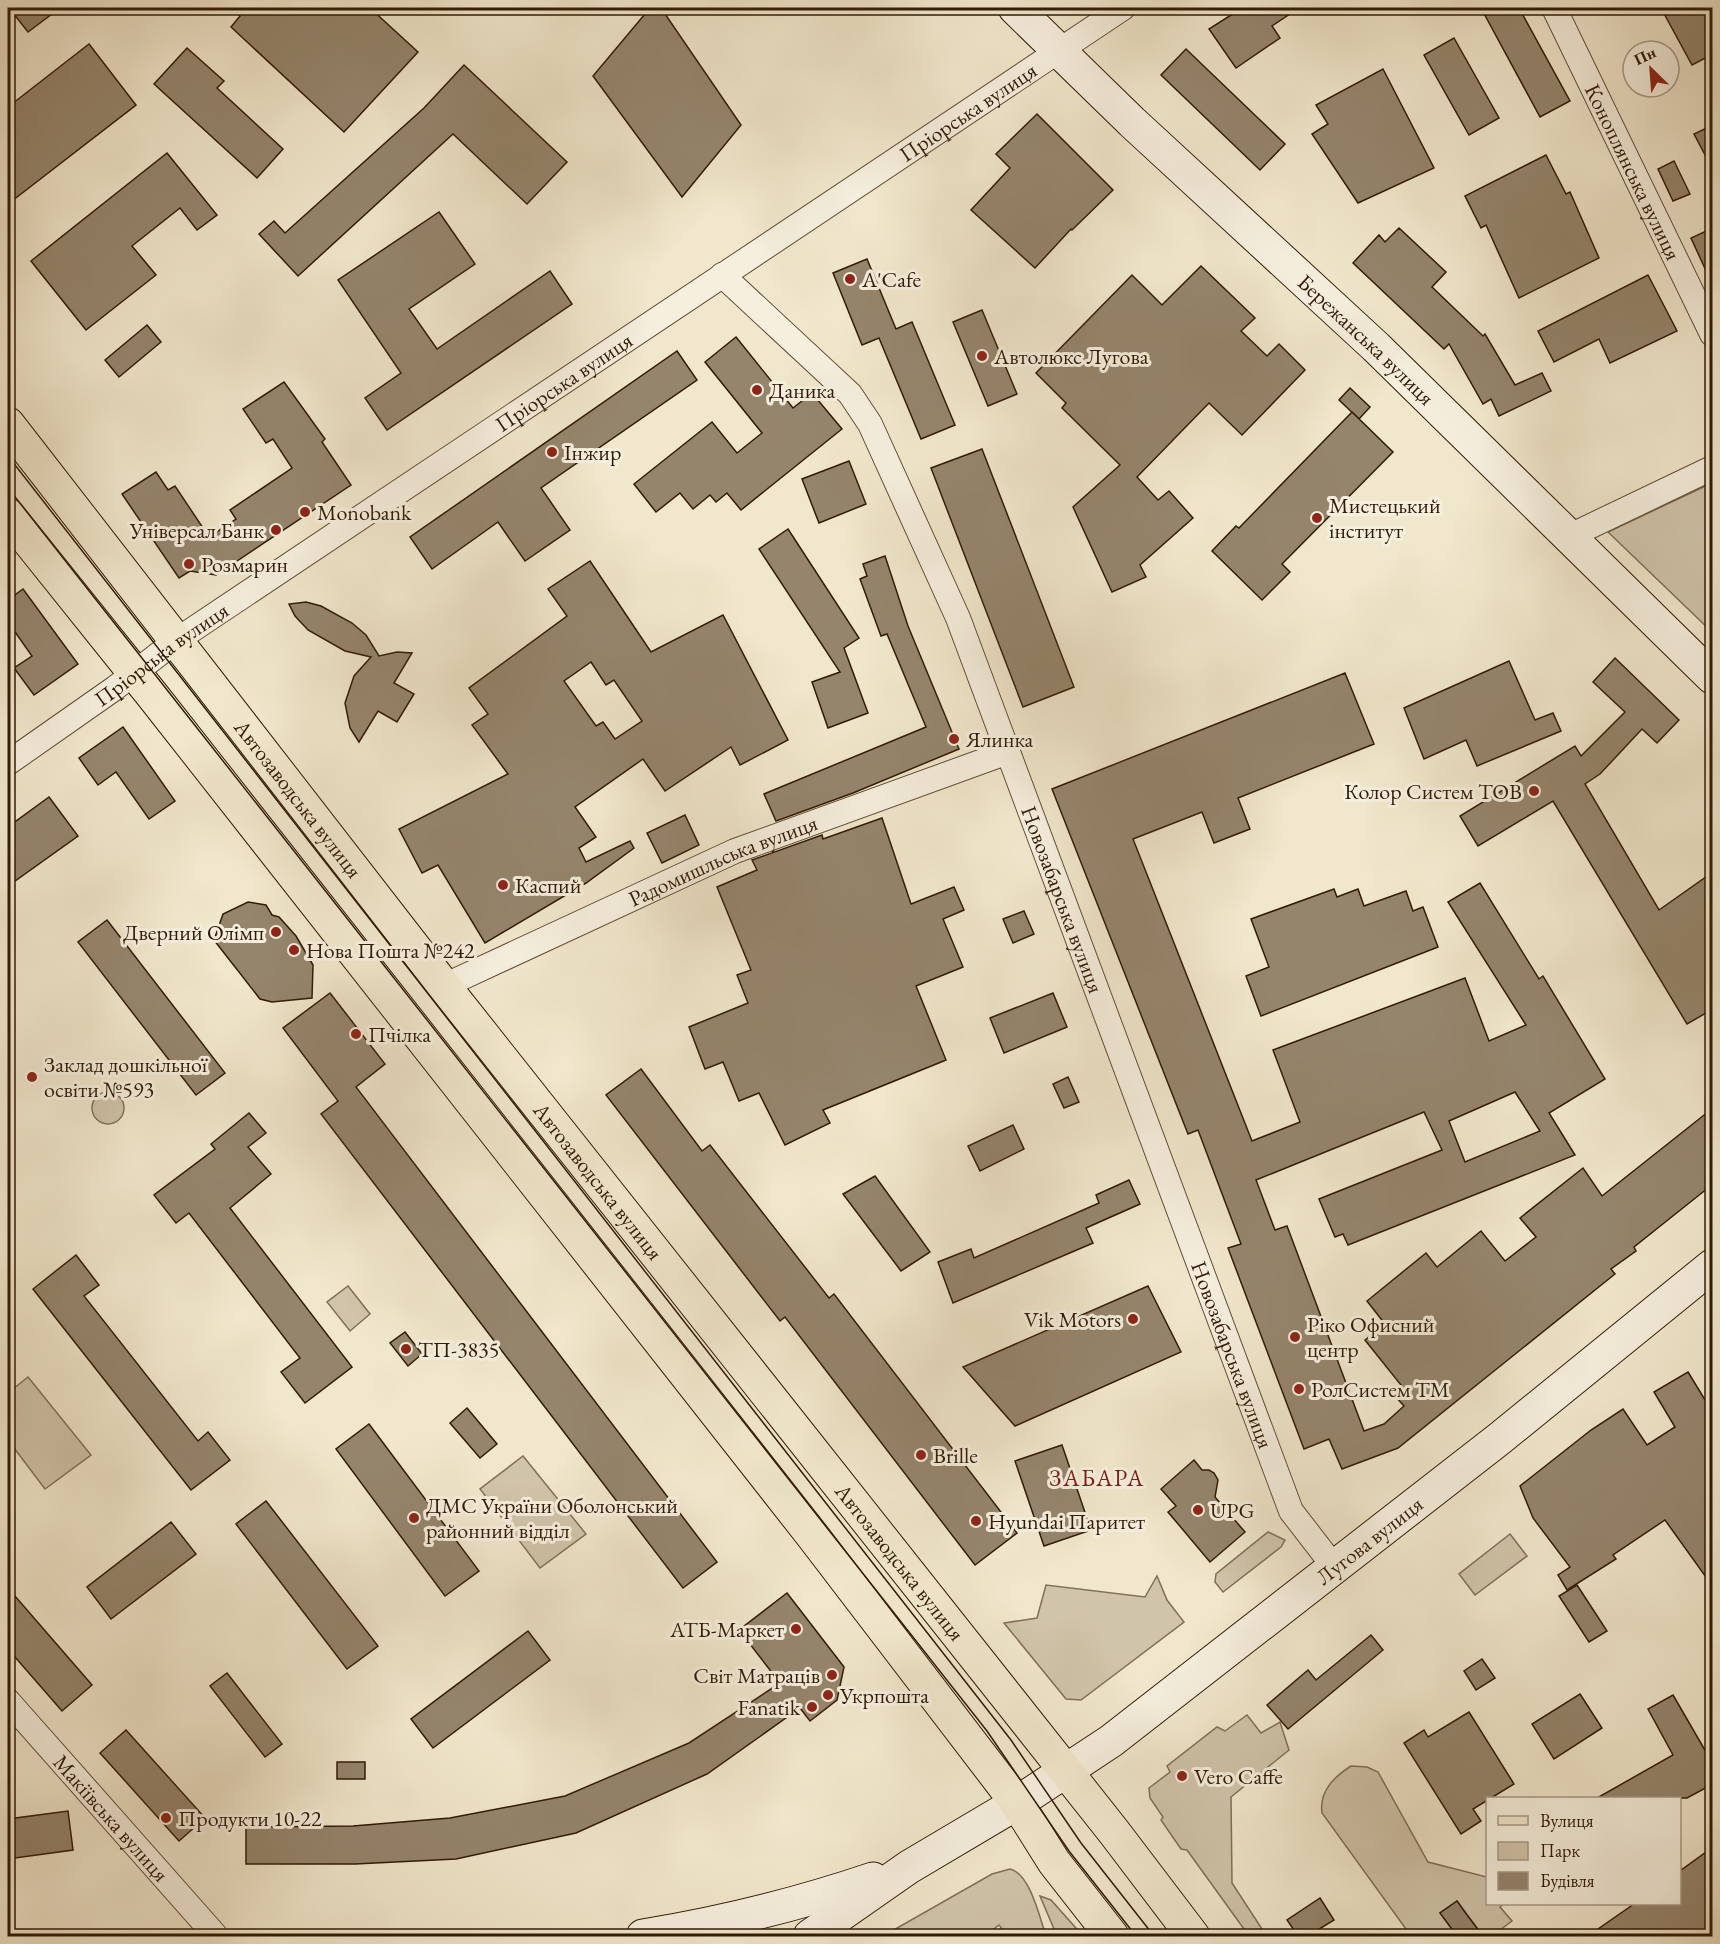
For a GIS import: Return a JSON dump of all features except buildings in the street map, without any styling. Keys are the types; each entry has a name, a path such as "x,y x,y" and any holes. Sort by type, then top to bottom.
{"main road":[{"name":"Бережанська вулиця","path":"1015,8 1376,346 1713,677"},
{"name":"Автозаводська вулиця","path":"8,424 444,986 1193,1936"},
{"path":"8,515 804,1525 1017,1803 1054,1862 1112,1936"},
{"name":"Лугова вулиця","path":"909,1867 1017,1803 1140,1720 1335,1568 1713,1266"},
{"path":"643,1936 712,1925 771,1912 909,1867"},
{"path":"810,1936 909,1867"}],"street":[{"name":"Пріорська вулиця","path":"8,763 134,674 177,640 1123,8"},
{"name":"Коноплянська вулиця","path":"1554,8 1713,334"},
{"name":"Новозабарська вулиця","path":"722,276 850,394 870,424 958,618 1291,1511 1335,1568"},
{"path":"1570,536 1713,468"},
{"name":"Радомишльська вулиця","path":"444,986 735,851 1008,752"},
{"name":"Макіївська вулиця","path":"8,1701 216,1936"}],"green space":[{"path":"1712,483 1712,632 1608,532"},
{"path":"108,1092 120,1096 124,1108 120,1120 108,1124 96,1120 92,1108 96,1096"},
{"path":"348,1286 370,1314 350,1331 327,1302"},
{"path":"28,1377 91,1455 45,1489 8,1440 8,1393"},
{"path":"523,1456 586,1534 540,1568 480,1489"},
{"path":"1268,1532 1285,1540 1281,1547 1223,1592 1215,1582 1216,1574"},
{"path":"1510,1534 1527,1556 1475,1595 1459,1574"},
{"path":"1157,1576 1167,1600 1184,1622 1081,1700 1066,1699 1004,1623 1037,1618 1046,1585 1145,1597"},
{"path":"1247,1715 1261,1733 1280,1722 1289,1750 1231,1797 1232,1883 1262,1929 1249,1936 1187,1850 1181,1849 1161,1820 1163,1817 1150,1798 1149,1788 1170,1772 1167,1766 1217,1727 1225,1731"},
{"path":"1351,1766 1367,1767 1378,1772 1428,1862 1486,1877 1486,1905 1503,1905 1500,1907 1512,1921 1492,1936 1483,1936 1457,1901 1440,1913 1457,1936 1411,1936 1322,1813 1325,1791 1339,1775"},
{"path":"1010,1869 1017,1872 1029,1887 1046,1936 1008,1936 999,1925 985,1936 883,1936 992,1874"},
{"path":"1040,1896 1051,1900 1083,1936 1057,1936"}],"tram line":[{"path":"8,456 1011,1740 1081,1843 1154,1936"},
{"path":"8,488 987,1731 1069,1851 1136,1936"}],"place":[{"name":"A'Cafe","path":"850,279"},
{"name":"Автолюкс Лугова","path":"982,356"},
{"name":"Даника","path":"757,390"},
{"name":"Інжир","path":"552,452"},
{"name":"Monobank","path":"305,512"},
{"name":"Мистецький інститут","path":"1317,518"},
{"name":"Універсал Банк","path":"276,530"},
{"name":"Розмарин","path":"189,564"},
{"name":"Ялинка","path":"954,739"},
{"name":"Колор Систем ТОВ","path":"1534,791"},
{"name":"Каспий","path":"503,885"},
{"name":"Дверний Олімп","path":"276,932"},
{"name":"Нова Пошта №242","path":"294,950"},
{"name":"Пчілка","path":"356,1034"},
{"name":"Заклад дошкільної освіти №593","path":"32,1077"},
{"name":"Vik Motors","path":"1133,1319"},
{"name":"Ріко Офисний центр","path":"1295,1337"},
{"name":"ТП-3835","path":"406,1349"},
{"name":"РолСистем ТМ","path":"1299,1389"},
{"name":"Brille","path":"921,1455"},
{"name":"UPG","path":"1198,1510"},
{"name":"ДМС України Оболонський районний відділ","path":"414,1518"},
{"name":"Hyundai Паритет","path":"976,1521"},
{"name":"АТБ-Маркет","path":"796,1629"},
{"name":"Світ Матраців","path":"832,1675"},
{"name":"Укрпошта","path":"828,1695"},
{"name":"Fanatik","path":"812,1707"},
{"name":"Vero Caffe","path":"1182,1776"},
{"name":"Продукти 10-22","path":"166,1818"}],"district":[{"name":"ЗАБАРА","path":"1097,1478"}]}
